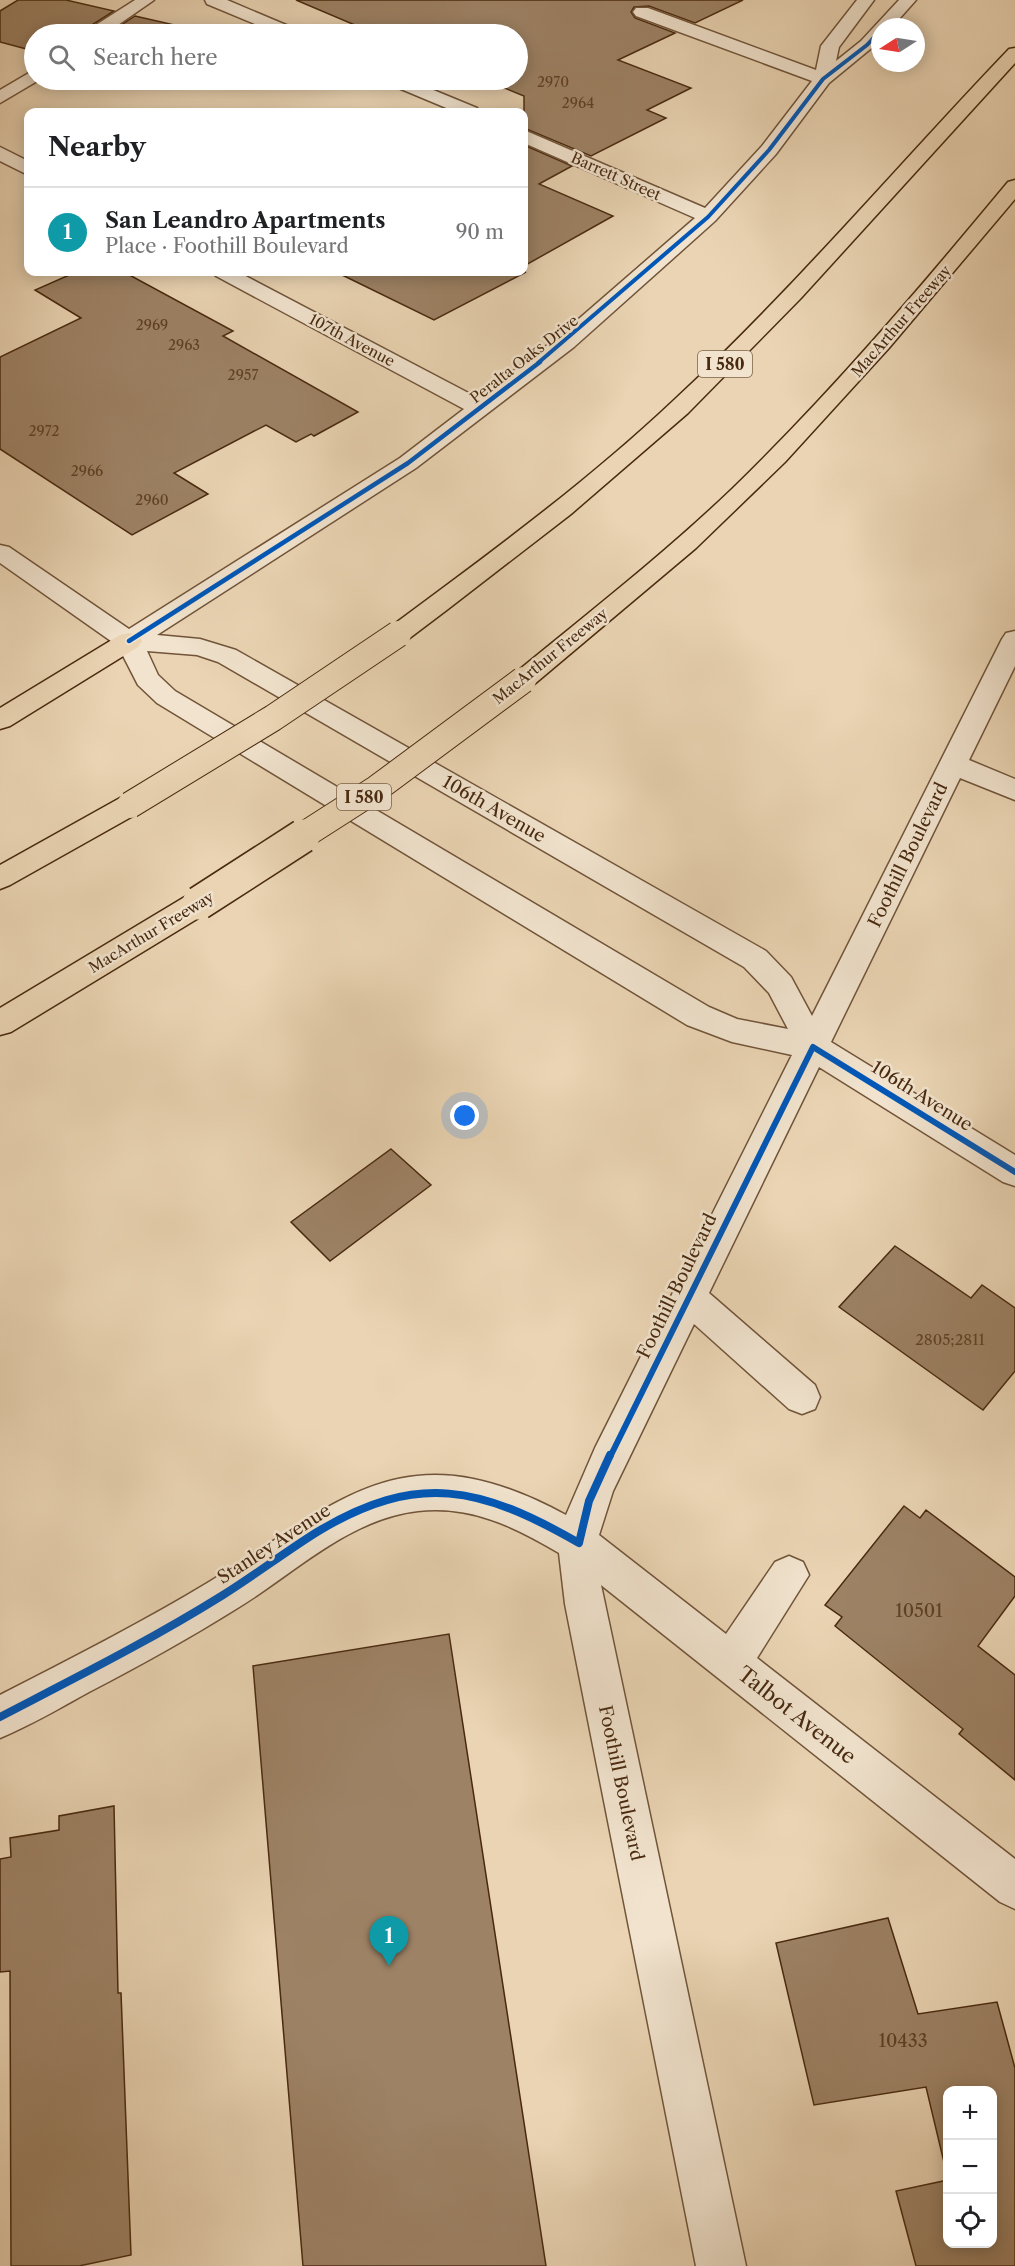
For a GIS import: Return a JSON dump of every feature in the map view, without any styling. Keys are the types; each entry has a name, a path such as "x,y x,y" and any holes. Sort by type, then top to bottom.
{"highway":[{"name":"I 580","path":"0,878 130,805 273,718 398,634 517,545 630,451 716,373 856,227 1015,53"},
{"name":"MacArthur Freeway","path":"0,1023 199,903 376,789 523,680 721,511 796,437 892,334 1015,186"},
{"path":"0,720 129,641"}],"street":[{"path":"109,24 146,0"},
{"path":"213,0 269,24"},
{"path":"642,12 823,79 830,46 866,0"},
{"path":"891,18 908,0"},
{"name":"Peralta Oaks Drive","path":"129,641 333,512 481,409 566,342 708,217 769,150 823,79 871,41"},
{"path":"0,98 24,82"},
{"path":"418,90 460,108"},
{"name":"Barrett Street","path":"528,138 708,217"},
{"path":"0,153 24,166"},
{"name":"107th Avenue","path":"231,276 481,409"},
{"name":"106th Avenue","path":"0,552 129,641 200,647 227,656 755,959 780,984 813,1047"},
{"name":"Foothill Boulevard","path":"721,2266 583,1597 579,1543 589,1500 1015,639"},
{"name":"106th Avenue","path":"129,641 147,679 166,697 698,1016 732,1030 813,1047 1015,1172"},
{"path":"953,764 1015,790"},
{"path":"688,1297 802,1397"},
{"name":"Stanley Avenue","path":"0,1717 112,1659 224,1594 339,1519 376,1502 418,1493 475,1494 526,1512 579,1543"},
{"name":"Talbot Avenue","path":"579,1543 1015,1887"},
{"path":"731,1663 789,1575"}],"building":[{"path":"18,0 66,0 114,11 93,24 24,24 24,48 0,42 0,11"},
{"path":"296,0 743,0 695,23 649,6 634,7 631,12 635,18 675,33 618,60 691,88 647,110 666,118 591,156 528,130 528,108 524,108 524,96 509,90 528,90 528,24 352,24"},
{"path":"135,16 170,24 123,24"},
{"path":"528,147 572,166 539,184 613,216 528,264"},
{"path":"67,276 131,276 233,331 223,336 358,412 314,436 311,434 296,442 266,425 174,473 208,494 132,535 0,449 0,357 81,318 35,290"},
{"path":"344,276 518,276 434,320"},
{"path":"391,1149 431,1185 330,1261 291,1222"},
{"path":"895,1246 971,1298 982,1285 1015,1308 1015,1371 983,1410 839,1307"},
{"path":"904,1506 920,1518 926,1510 1015,1577 1015,1596 978,1646 1015,1675 1015,1780 959,1734 963,1729 835,1626 842,1617 825,1605"},
{"path":"449,1634 546,2266 303,2266 253,1666"},
{"path":"114,1806 118,1993 121,1993 131,2255 79,2266 11,2266 10,1971 0,1972 0,1859 11,1857 10,1838 59,1830 59,1816"},
{"path":"888,1918 918,2014 997,2002 1015,2068 1015,2266 916,2266 896,2191 943,2181 943,2248 997,2248 997,2086 943,2086 943,2158 926,2087 814,2105 776,1943"}],"cycle path":[{"path":"129,641 408,463 566,342 708,217 769,150 823,79 871,41"},
{"path":"0,1717 196,1611 339,1519 391,1498 441,1492 483,1498 521,1512 579,1543 589,1501 608,1460 813,1047 1015,1172"}],"place":[{"name":"San Leandro Apartments","path":"389,1966"}]}
